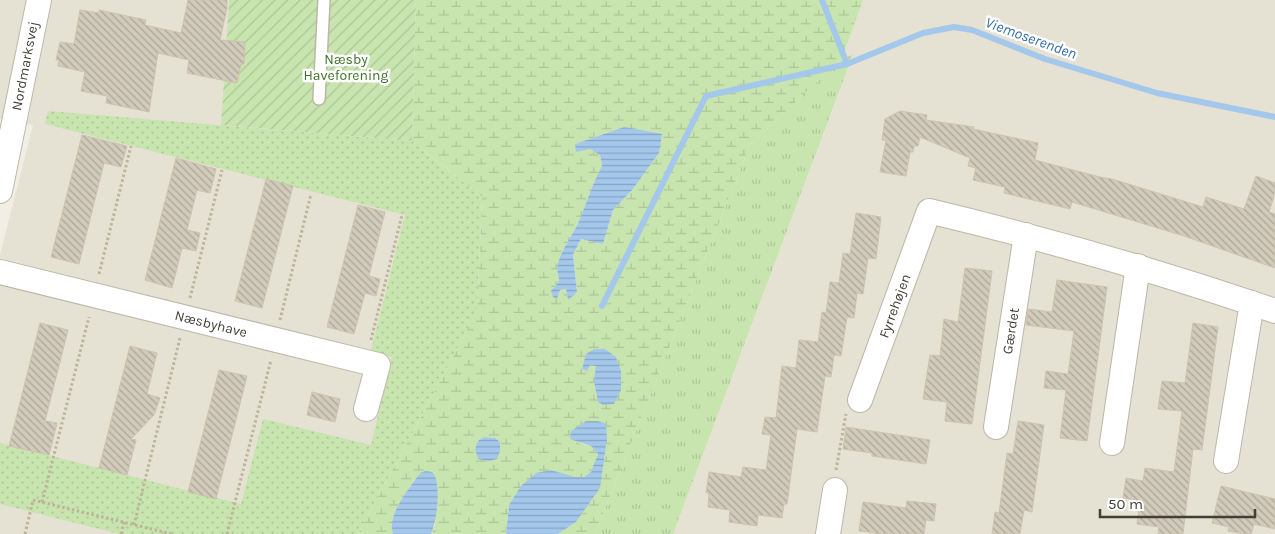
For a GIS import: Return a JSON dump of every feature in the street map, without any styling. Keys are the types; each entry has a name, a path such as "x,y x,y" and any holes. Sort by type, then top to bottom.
{"street":[{"name":"Nordmarksvej","path":"0,191 39,0"},
{"name":"Fyrrehøjen","path":"860,400 929,211 1026,234"},
{"path":"1026,234 1138,266 1275,311"},
{"name":"Gærdet","path":"996,427 1026,234"},
{"path":"1112,443 1138,266"},
{"name":"Næsbyhave","path":"0,272 365,362"},
{"path":"1226,461 1252,303"},
{"path":"365,362 378,365 366,409"},
{"path":"828,534 835,490"}],"lane":[{"path":"319,100 324,0"}],"path":[{"path":"42,502 131,146"},
{"path":"134,525 222,170"},
{"path":"228,534 312,194"},
{"path":"365,362 402,215"},
{"path":"835,490 836,462 846,412 860,400"},
{"path":"25,534 33,500 172,534"},
{"path":"121,534 124,522"}],"shaded area":[{"path":"0,0 229,0 221,125 412,141 440,220 388,453 343,534 0,534 0,255 33,125 0,119"},
{"path":"863,0 1275,0 1275,534 673,534 853,56 842,58"}],"green space":[{"name":"Næsby Haveforening","path":"229,0 416,0 412,141 221,125"},
{"path":"416,0 863,0 842,58 750,145 595,534 558,534 576,522 607,438 578,443 591,446 598,454 593,469 586,476 571,476 551,470 509,505 506,534 431,534 435,525 437,483 420,473 396,511 393,519 393,534 358,534 477,312 482,197 412,141","holes":["624,127 659,153 633,189 613,210 603,244 581,239 573,255 577,292 568,299 566,289 560,290 557,298 551,290 559,280 557,267 560,257 579,221 592,186 602,166 600,155 575,144","484,437 495,438 500,442 475,449 478,441"]},
{"path":"853,55 673,534 595,534 750,145 842,58"},
{"path":"48,111 412,141 482,197 477,312 358,534 119,534 0,504 0,443 241,504 263,419 371,445 392,357 371,351 405,215 45,124"}],"water":[{"path":"624,127 662,134 659,153 633,189 613,210 603,244 581,239 573,255 577,292 568,300 566,289 560,290 557,299 553,297 551,290 559,280 557,267 560,257 579,221 592,186 602,166 600,155 590,149 576,152 575,144"},
{"path":"594,349 605,349 616,357 621,371 621,390 614,404 603,405 598,402 594,381 596,366 590,365 587,371 582,369 586,354"},
{"path":"586,421 598,421 606,424 607,438 600,488 576,522 558,534 506,534 509,505 521,486 536,473 551,470 575,477 584,477 591,472 598,454 591,446 570,439 571,431"},
{"path":"484,437 495,438 500,442 500,451 497,459 489,461 478,459 475,449 478,441"},
{"path":"432,472 435,477 438,492 437,511 431,534 393,534 393,519 400,502 420,473"}],"building":[{"path":"188,0 227,0 220,40 245,42 244,64 241,64 237,83 187,73 189,60 158,53 149,112 106,103 107,96 81,91 85,72 58,66 59,60 56,60 60,42 74,44 80,10 99,13 99,10 146,20 145,25 181,33"},
{"path":"900,111 927,115 926,120 974,127 973,129 1038,143 1035,160 1112,179 1203,207 1206,197 1244,209 1256,176 1275,183 1275,193 1269,212 1275,214 1275,268 1184,236 1072,202 1070,209 1004,193 1005,187 973,180 976,168 968,166 970,158 920,137 918,146 914,146 913,152 910,152 906,176 880,172 886,140 882,140 885,119"},
{"path":"82,135 127,146 121,167 104,163 79,264 51,257"},
{"path":"176,158 216,169 210,193 197,190 187,230 200,233 196,251 182,248 172,288 145,280"},
{"path":"266,179 293,186 262,308 235,301"},
{"path":"358,205 385,212 369,276 380,279 376,296 365,293 354,334 327,327"},
{"path":"856,213 881,217 876,259 868,258 863,294 857,293 854,318 847,317 841,356 834,355 831,377 825,376 817,432 797,429 787,504 784,504 782,518 758,515 757,526 729,522 730,510 708,507 709,493 706,493 709,472 741,477 743,467 766,470 771,435 762,434 765,417 776,418 782,366 796,368 799,340 818,342 822,312 826,313 830,282 839,283 843,253 850,254"},
{"path":"965,268 992,271 972,424 945,421 947,402 923,399 930,355 940,356 944,319 958,322"},
{"path":"1057,280 1107,287 1087,441 1060,438 1066,390 1044,388 1046,371 1068,374 1074,331 1026,325 1028,309 1052,312"},
{"path":"40,323 68,330 45,421 57,423 49,455 9,446"},
{"path":"1193,323 1218,327 1202,450 1193,449 1183,534 1158,534 1159,527 1137,524 1140,501 1123,498 1126,478 1143,481 1145,468 1174,472 1182,411 1158,409 1162,381 1185,383"},
{"path":"130,346 157,353 147,394 160,398 154,415 131,439 136,440 127,475 99,468"},
{"path":"219,370 247,376 216,499 188,492"},
{"path":"312,392 340,399 335,422 307,415"},
{"path":"1018,421 1044,425 1032,512 1024,510 1020,534 992,534 995,512 999,513 1007,453 1013,454"},
{"path":"846,427 930,440 926,464 872,456 872,453 843,449"},
{"path":"1221,486 1275,499 1275,529 1254,524 1251,534 1244,534 1228,531 1229,527 1212,523"},
{"path":"907,501 936,504 934,521 926,520 924,534 875,534 859,531 863,502 906,508"}],"waterway":[{"name":"Viemoserenden","path":"822,0 847,64 923,33 954,27 972,30 1045,59 1157,93 1275,117"},
{"path":"602,306 706,96 847,64"}]}
